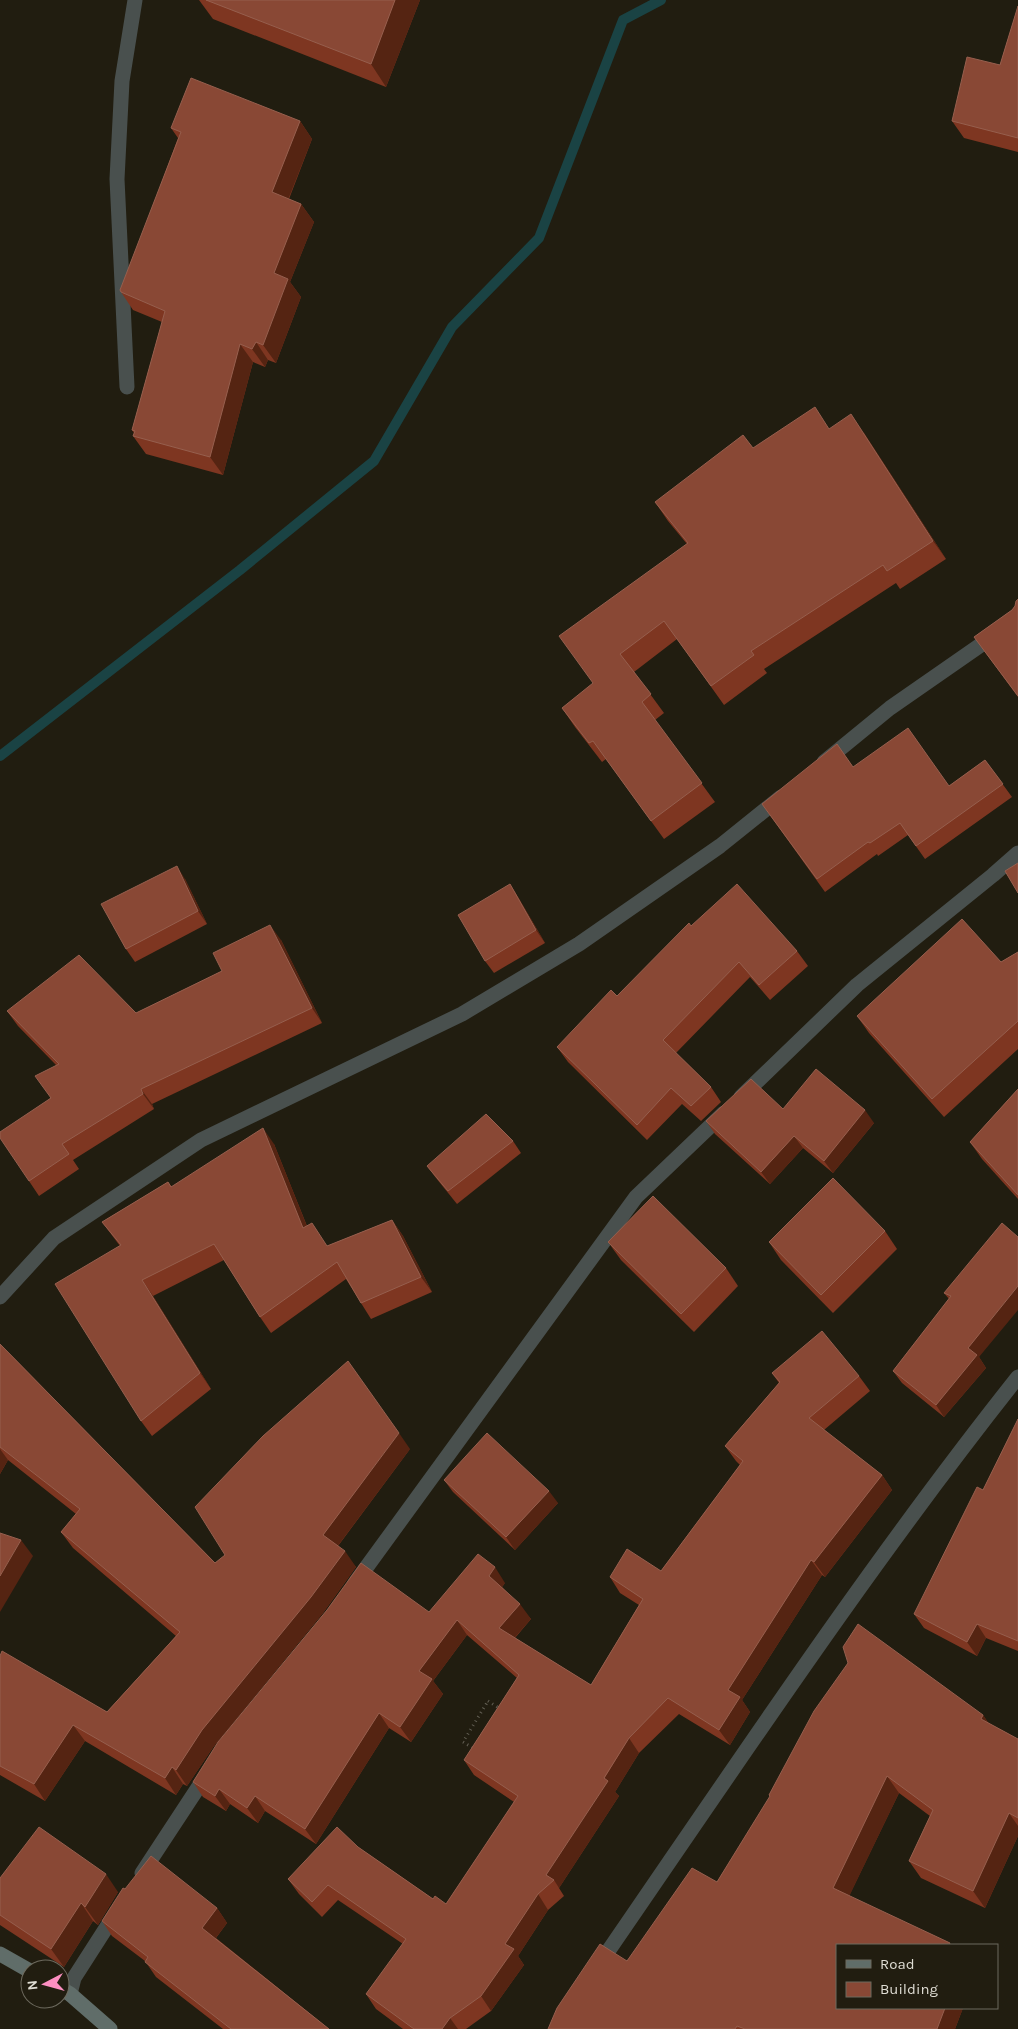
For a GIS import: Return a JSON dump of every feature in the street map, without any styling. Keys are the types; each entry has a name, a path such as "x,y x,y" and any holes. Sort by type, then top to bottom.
{"main road":[{"path":"0,1954 20,1965"},
{"path":"70,1995 110,2029"}],"street":[{"path":"127,387 117,179 122,81 135,0"},
{"path":"813,770 890,708 1018,619"},
{"path":"0,1297 54,1238 201,1140 462,1014 579,944 720,846 790,789"},
{"path":"346,1596 636,1197 857,985 993,875 1018,852"},
{"path":"591,1976 911,1516 955,1456 1018,1377"},
{"path":"136,1882 216,1760"},
{"path":"70,1984 125,1898"}],"path":[{"path":"488,1701 513,1716 488,1756 463,1742 488,1701"}],"building":[{"path":"206,0 395,0 371,64"},
{"path":"1018,6 1018,138 952,121 967,57 1000,65"},
{"path":"191,78 300,121 272,192 301,204 274,273 288,279 263,345 256,342 252,349 240,344 210,457 133,436 135,431 132,430 165,311 120,290 181,132 171,128"},
{"path":"815,407 829,429 851,414 933,541 887,571 883,565 751,651 754,655 711,686 664,621 620,654 651,694 642,702 702,783 651,821 593,741 589,743 562,708 593,683 559,636 688,543 655,502 743,435 753,448"},
{"path":"1018,599 1018,696 974,637 1012,610"},
{"path":"908,728 949,786 985,760 1003,784 916,846 900,823 870,843 868,842 817,879 762,804 837,744 853,767"},
{"path":"1018,863 1018,893 1005,871"},
{"path":"177,866 198,911 126,949 101,904"},
{"path":"510,884 536,930 485,961 458,915"},
{"path":"737,884 797,951 759,985 739,962 663,1040 711,1087 691,1106 671,1088 637,1125 557,1047 611,990 617,996 689,923 691,926"},
{"path":"962,919 1001,962 1018,952 1018,1021 932,1099 857,1016"},
{"path":"270,925 312,1008 141,1089 143,1094 62,1144 69,1154 29,1181 0,1138 0,1132 51,1098 35,1076 59,1064 7,1011 79,955 136,1013 222,971 213,953"},
{"path":"816,1069 865,1110 824,1161 794,1136 761,1172 706,1121 751,1079 783,1109"},
{"path":"1018,1089 1018,1195 970,1142"},
{"path":"486,1114 513,1141 448,1191 427,1166"},
{"path":"263,1128 303,1228 312,1223 327,1246 392,1220 421,1277 361,1303 337,1262 260,1317 214,1244 142,1280 200,1373 141,1421 55,1284 121,1245 102,1222 168,1182 171,1187"},
{"path":"833,1178 885,1231 821,1295 769,1242"},
{"path":"653,1196 726,1268 681,1314 608,1242"},
{"path":"1002,1223 1018,1237 1018,1286 968,1348 977,1355 936,1405 893,1371 951,1296 944,1293"},
{"path":"822,1331 859,1376 809,1418 882,1475 814,1562 811,1560 728,1690 740,1697 719,1730 668,1698 629,1738 604,1778 608,1781 546,1875 554,1880 538,1894 505,1944 514,1949 481,1996 450,2018 442,2029 414,2029 366,1994 406,1939 328,1885 312,1902 288,1879 337,1827 358,1847 433,1899 435,1896 446,1904 518,1796 464,1760 519,1675 457,1620 419,1671 432,1679 400,1727 379,1713 305,1829 255,1796 247,1808 219,1789 215,1796 193,1782 218,1742 327,1610 361,1563 429,1612 478,1554 495,1567 489,1576 520,1604 499,1628 591,1685 643,1599 610,1577 627,1549 661,1571 743,1461 725,1446 780,1382 772,1373"},
{"path":"0,1344 215,1563 225,1555 195,1507 263,1436 348,1361 399,1433 323,1535 345,1551 311,1597 202,1730 176,1770 172,1767 165,1778 73,1725 34,1784 0,1766 0,1656 2,1651 107,1712 180,1632 61,1532 80,1509 0,1447"},
{"path":"1018,1419 1018,1641 977,1624 967,1642 914,1614 977,1487 983,1490"},
{"path":"487,1433 549,1491 506,1537 444,1480"},
{"path":"0,1533 21,1540 0,1576"},
{"path":"858,1624 983,1715 981,1719 1018,1739 1018,1818 1009,1813 973,1891 909,1861 933,1810 887,1776 833,1888 950,1943 836,1944 836,2009 945,2009 937,2029 745,2029 737,2026 735,2029 548,2029 557,2008 600,1944 627,1961 692,1868 717,1882 770,1796 814,1711 848,1663 843,1647"},
{"path":"39,1827 106,1874 85,1907 81,1903 51,1949 0,1915 0,1878"},
{"path":"151,1856 217,1908 202,1928 329,2029 231,2029 145,1962 148,1957 102,1921 123,1888 125,1889"}],"waterway":[{"path":"0,756 240,570 374,461 452,327 539,238 623,20 661,0"}]}
